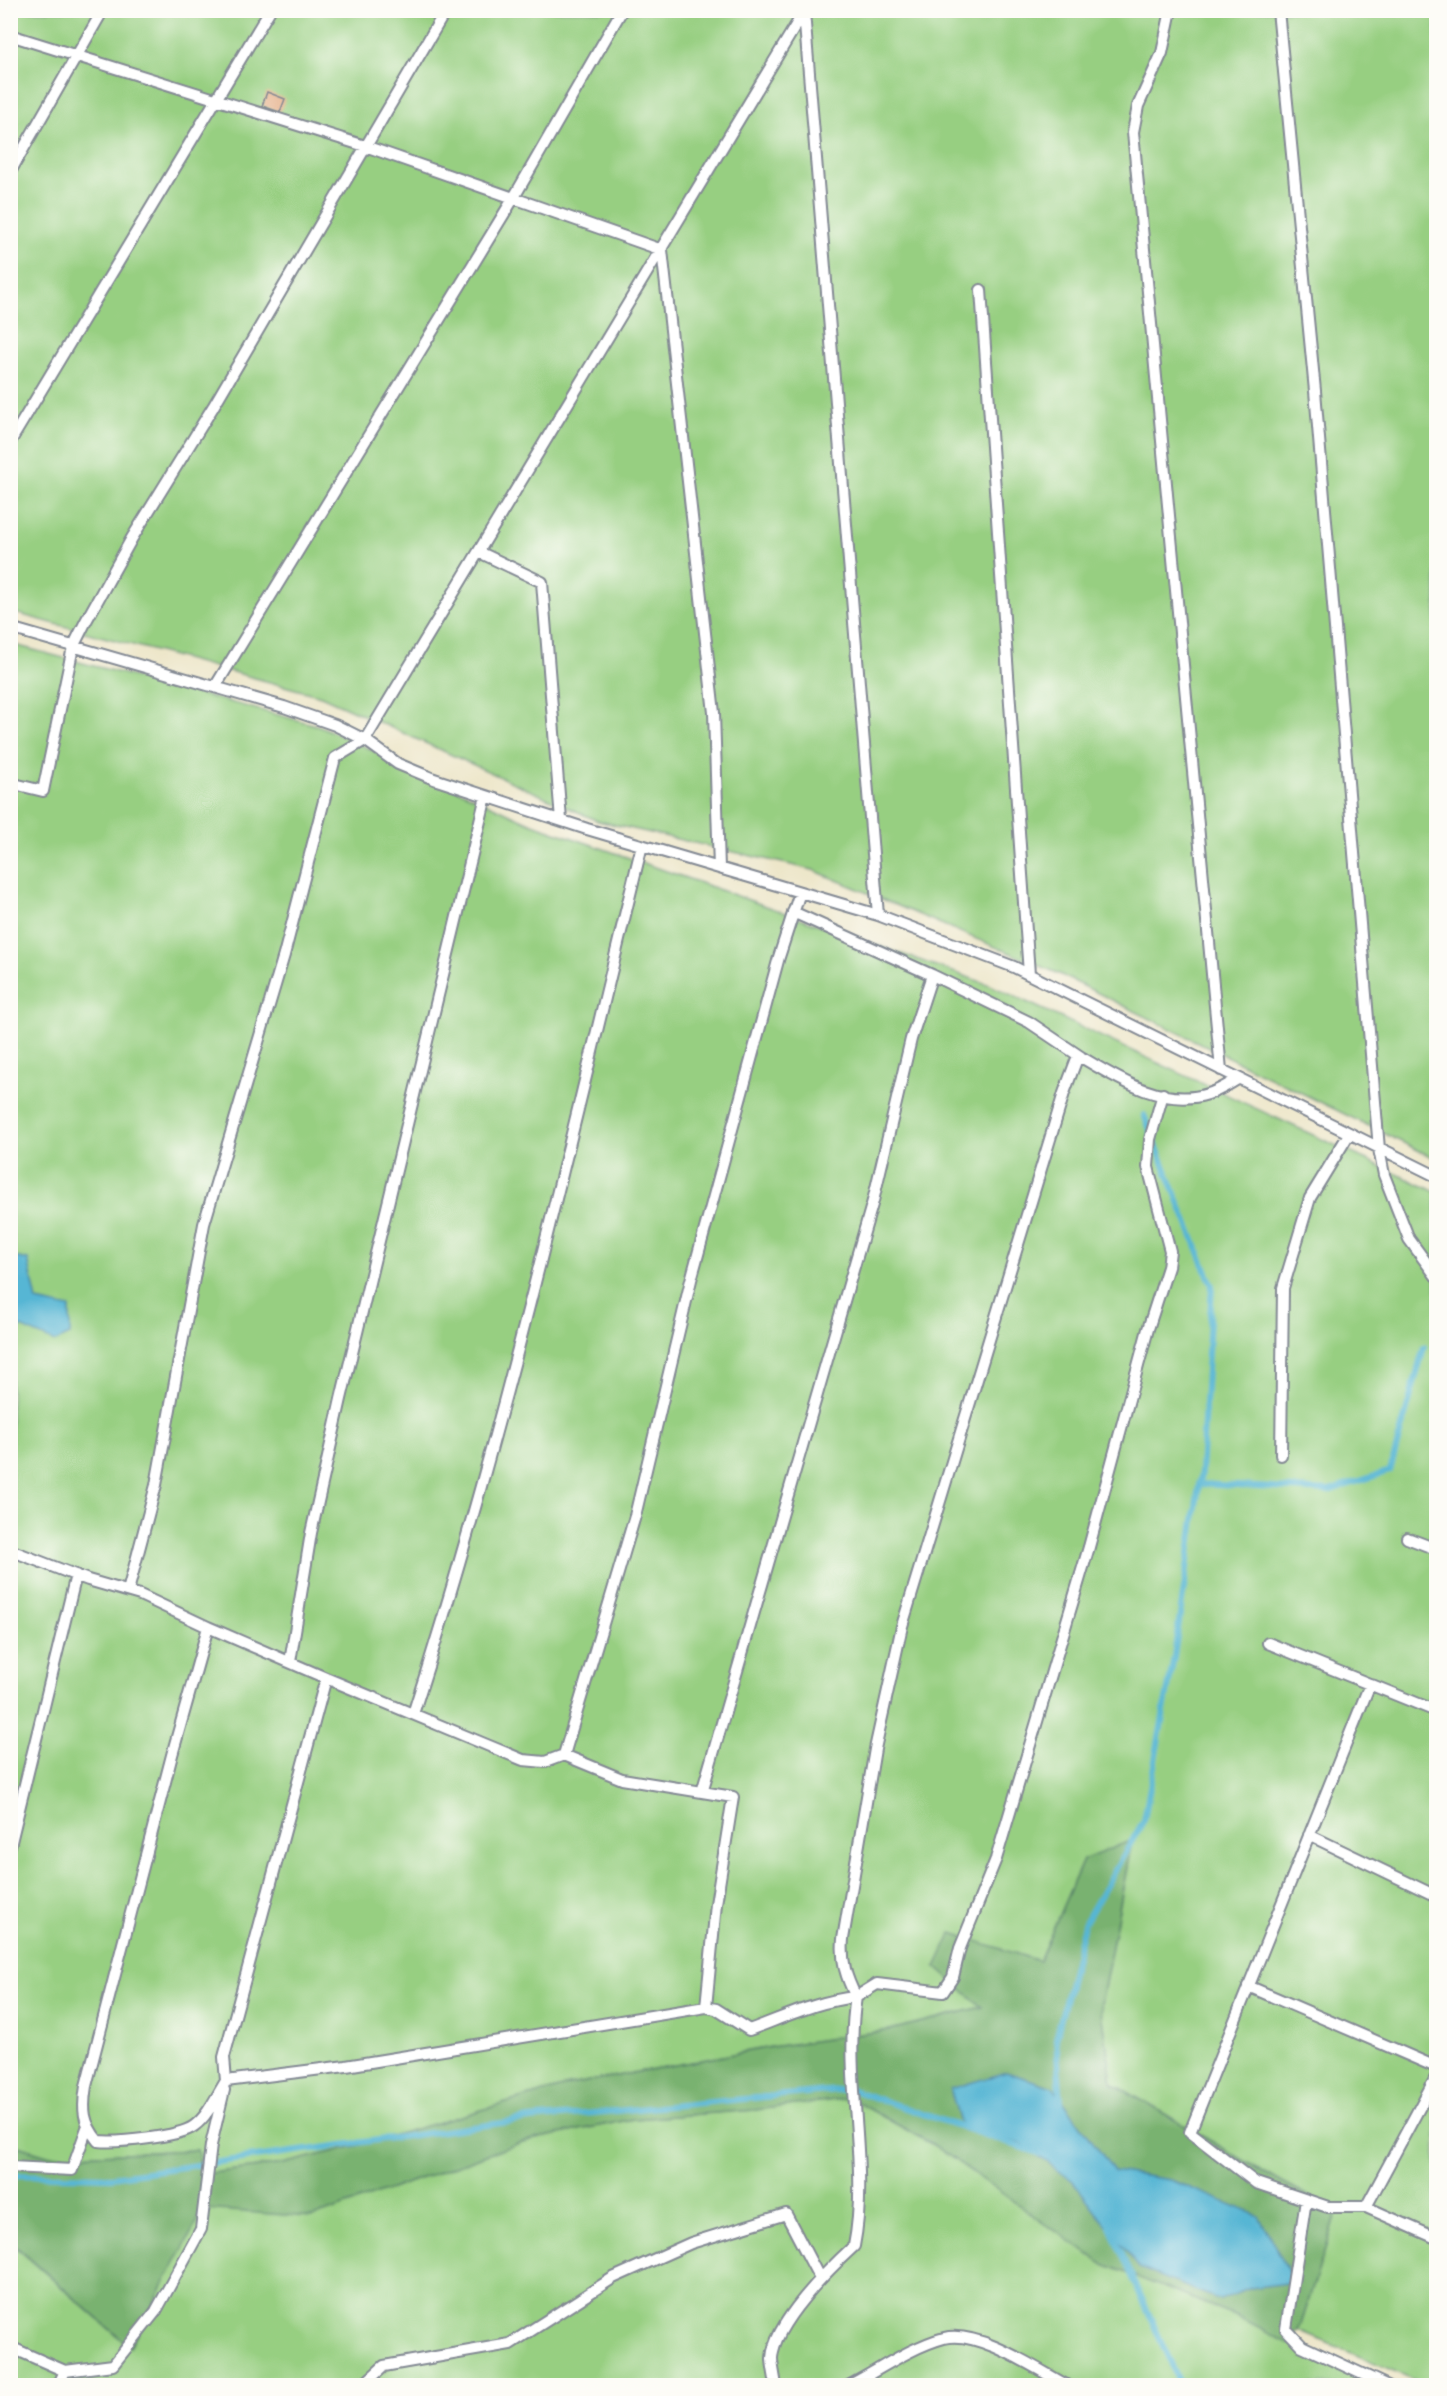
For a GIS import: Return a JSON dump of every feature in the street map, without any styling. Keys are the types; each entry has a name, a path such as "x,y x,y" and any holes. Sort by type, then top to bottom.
{"lane":[{"path":"10,172 103,10"},
{"path":"10,442 270,10"},
{"path":"10,783 43,791 74,647 132,538 213,407 446,10"},
{"path":"215,687 513,199 622,10"},
{"path":"1171,10 1162,53 1138,106 1133,132 1221,1070"},
{"path":"1278,10 1315,390 1379,1149 1384,1175 1409,1239 1437,1276"},
{"path":"128,1591 156,1485 204,1224 284,955 335,758 365,740 804,11"},
{"path":"804,11 878,915"},
{"path":"10,35 365,147 662,250"},
{"path":"662,250 714,713 718,868"},
{"path":"981,290 1029,974"},
{"path":"479,552 542,582 561,820"},
{"path":"10,628 284,706 335,725 365,740 398,764 486,796 878,915 1029,974 1437,1176"},
{"path":"290,1662 311,1533 341,1399 486,796"},
{"path":"413,1714 460,1564 516,1358 642,845"},
{"path":"564,1755 635,1516 691,1280 800,892"},
{"path":"793,912 1029,1022 1124,1083 1186,1098 1210,1094 1238,1079"},
{"path":"702,1792 864,1235 911,1039 932,975"},
{"path":"776,2385 772,2357 777,2338 802,2300 854,2246 857,2231 857,2140 851,2028 856,1997 845,1976 842,1959 843,1939 875,1749 897,1648 927,1540 1064,1094 1076,1061 1081,1057"},
{"path":"208,1627 172,1755 86,2086 82,2109 87,2128 98,2140 118,2143 193,2127 226,2081 358,2064 706,2007 724,2013 749,2030 804,2007 830,2000 856,1997 876,1984 943,1992 953,1977 960,1948 996,1858 1089,1547 1148,1329 1168,1267 1170,1251 1148,1167 1150,1139 1163,1094"},
{"path":"1281,1455 1283,1288 1310,1198 1349,1134"},
{"path":"1407,1538 1437,1549"},
{"path":"10,1550 76,1575 128,1591 523,1760 545,1762 564,1755 622,1779 733,1797 716,1904 706,2007"},
{"path":"10,1846 76,1575"},
{"path":"1268,1643 1437,1711"},
{"path":"10,2347 65,2371 113,2365 156,2311 201,2229 211,2145 226,2081 224,2057 326,1677"},
{"path":"1370,1684 1190,2132 1256,2183 1328,2207 1365,2207 1437,2238"},
{"path":"1309,1834 1437,1896"},
{"path":"1248,1986 1437,2067"},
{"path":"1365,2207 1437,2077"},
{"path":"10,2167 72,2170 87,2128"},
{"path":"1306,2199 1286,2329 1302,2346 1388,2385"},
{"path":"362,2385 384,2366 510,2344 613,2278 691,2243 786,2214 820,2279"},
{"path":"848,2385 919,2348 946,2338 975,2340 1068,2385"},
{"path":"57,2385 65,2371"}],"green space":[{"path":"10,11 1436,11 1436,1159 1057,973 813,870 598,821 321,696 11,612"},
{"path":"11,644 320,726 530,823 990,985 1436,1192 1436,2385 1427,2385 1299,2331 1337,2211 1284,2184 1112,2083 1101,2004 1132,1841 1083,1860 1039,1961 936,1967 983,2007 890,2030 771,2047 569,2085 356,2146 283,2164 203,2174 197,2150 50,2156 11,2144"},
{"path":"1132,1840 1101,2004 1112,2083 1284,2184 1337,2211 1299,2331 1290,2344 1231,2314 1101,2263 932,2144 850,2098 755,2110 633,2119 525,2141 313,2217 204,2209 130,2347 11,2242 11,2144 50,2156 197,2150 204,2174 283,2164 356,2146 569,2085 771,2047 890,2030 982,2007 936,1967 952,1933 1039,1961 1083,1860"},
{"path":"850,2098 1231,2314 1378,2385 11,2385 10,2242 130,2347 204,2208 313,2217 525,2141 633,2119 755,2110"}],"water":[{"path":"14,1257 28,1260 37,1301 70,1308 70,1335 55,1342 21,1327 11,1334 10,1262"},
{"path":"1006,2072 1053,2087 1114,2171 1171,2180 1259,2216 1294,2282 1251,2288 1220,2300 1139,2268 1073,2181 1022,2144 962,2130 950,2089"}],"building":[{"path":"267,92 285,99 280,112 262,106"}],"waterway":[{"path":"1061,2103 1056,2039 1084,1924 1144,1820 1174,1656 1201,1472 1212,1285 1144,1115"},
{"path":"1199,1484 1329,1491 1390,1471 1424,1347"},
{"path":"10,2175 111,2177 530,2119 849,2089 1041,2154"},
{"path":"1110,2227 1181,2386"}]}
